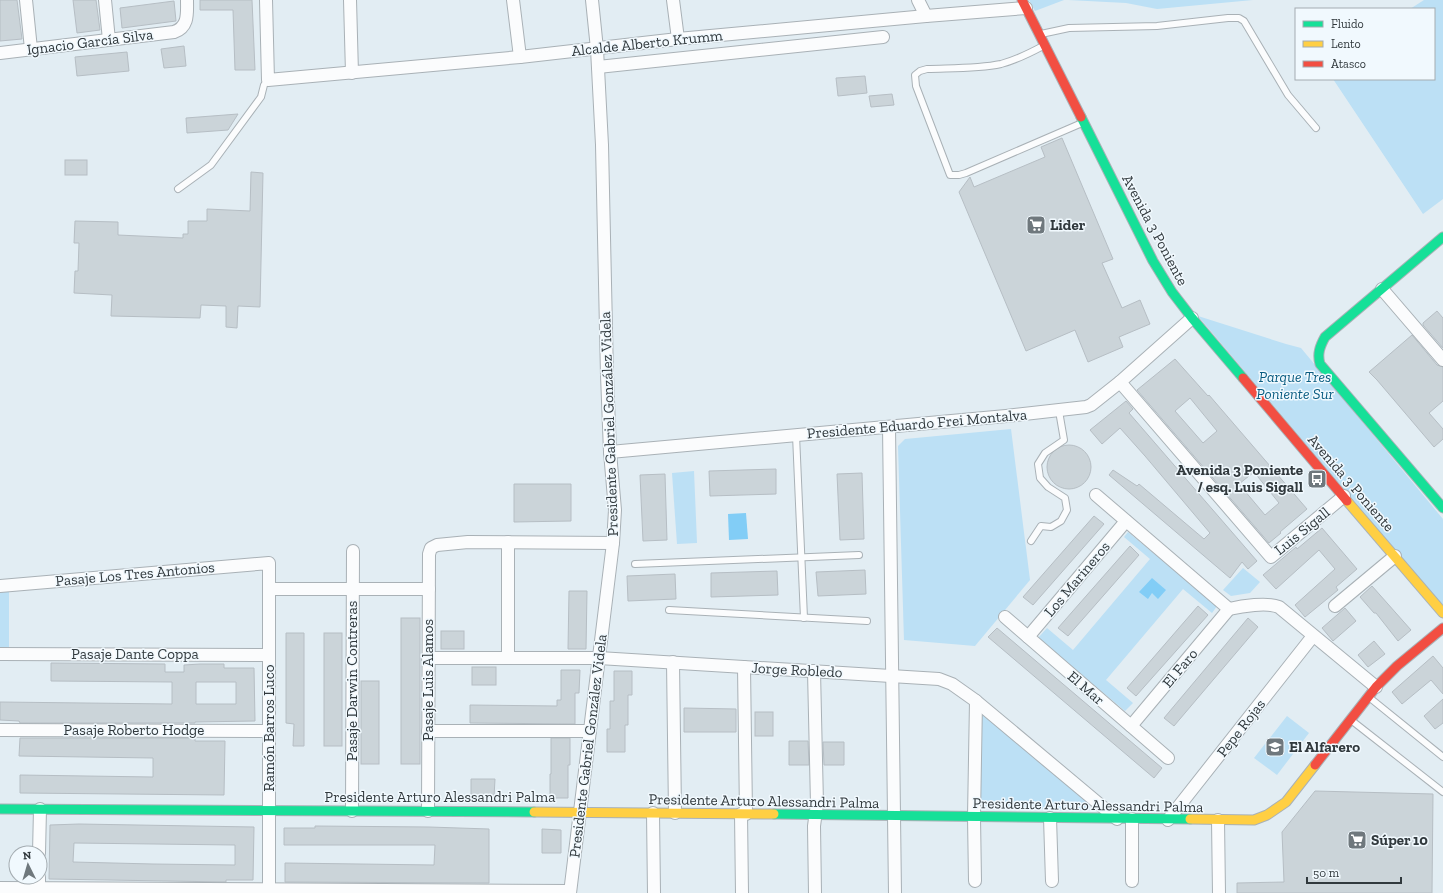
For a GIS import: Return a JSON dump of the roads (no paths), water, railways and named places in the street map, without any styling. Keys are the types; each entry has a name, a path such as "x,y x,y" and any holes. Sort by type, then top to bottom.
{"street":[{"path":"26,0 31,49"},
{"path":"105,0 110,40"},
{"name":"Ignacio García Silva","path":"0,53 167,34 180,30 185,24 187,0"},
{"path":"266,0 268,80"},
{"path":"350,0 352,73"},
{"path":"513,0 520,57"},
{"name":"Presidente Gabriel González Videla","path":"570,892 613,543 615,510 610,452 602,145 597,49 592,0"},
{"path":"673,0 678,39"},
{"path":"918,0 926,16"},
{"name":"Alcalde Alberto Krumm","path":"268,80 520,57 678,39 926,16 1024,4"},
{"name":"Avenida 3 Poniente","path":"1024,4 1156,266 1172,292 1192,318 1443,613"},
{"path":"598,67 882,37"},
{"path":"1441,242 1325,337 1319,348 1318,359 1320,364 1443,508"},
{"path":"1382,289 1443,360"},
{"name":"Presidente Eduardo Frei Montalva","path":"610,452 1059,411 1086,407 1091,405 1120,382 1192,318"},
{"name":"Luis Sigall","path":"1120,382 1271,557 1344,496"},
{"path":"889,427 895,893"},
{"path":"1096,495 1230,609 1273,604 1279,607 1313,636 1372,692"},
{"name":"Los Marineros","path":"1028,637 1126,521"},
{"name":"Pasaje Luis Alamos","path":"428,811 428,554 430,548 436,545 468,542 508,542"},
{"path":"508,658 508,542 613,543"},
{"name":"Pasaje Darwin Contreras","path":"352,811 353,551"},
{"path":"1335,606 1395,556"},
{"name":"Pasaje Los Tres Antonios","path":"0,586 269,563"},
{"name":"Ramón Barros Luco","path":"269,563 269,891"},
{"path":"269,589 429,589"},
{"name":"El Faro","path":"1131,726 1230,609"},
{"name":"El Mar","path":"1005,617 1168,758"},
{"name":"Presidente Arturo Alessandri Palma","path":"0,809 580,812 1254,820 1267,816 1281,808 1294,794 1372,692 1398,666 1443,628"},
{"name":"Pepe Rojas","path":"1168,820 1313,636"},
{"name":"Pasaje Dante Coppa","path":"0,654 269,655"},
{"name":"Jorge Robledo","path":"428,658 599,658 945,680 976,701 1117,819"},
{"path":"673,662 675,813"},
{"path":"742,893 744,667"},
{"path":"814,671 817,804 814,826 815,893"},
{"path":"975,881 974,817 976,701"},
{"name":"Pasaje Roberto Hodge","path":"0,730 269,731"},
{"path":"428,730 590,731"},
{"path":"39,845 40,809"},
{"path":"653,813 654,893"},
{"path":"1050,818 1052,881"},
{"path":"1132,819 1132,881"},
{"path":"1218,820 1218,893"},
{"path":"0,888 39,886 269,891 570,892"}],"lane":[{"path":"1039,34 1069,28 1157,26 1239,18 1244,21 1288,95 1316,128"},
{"path":"1045,46 1001,64 927,69 920,70 915,75 916,86 950,175 966,173 1083,122"},
{"path":"178,189 211,165 260,97 264,85 268,80"},
{"path":"1031,541 1041,526 1051,527 1061,521 1067,510 1065,498 1048,487 1040,478 1038,464 1045,453 1064,440 1059,411"},
{"path":"796,435 804,618"},
{"path":"635,564 859,555"},
{"path":"669,610 867,621"},
{"path":"1372,692 1443,757"},
{"path":"1351,720 1443,792"}],"water":[{"path":"746,513 748,539 729,540 728,514"},
{"path":"1152,578 1166,590 1158,599 1152,593 1148,599 1139,592"}],"place":[{"name":"Lider","path":"1036,225"},
{"name":"Avenida 3 Poniente / esq. Luis Sigall","path":"1317,479"},
{"name":"El Alfarero","path":"1275,747"},
{"name":"Súper 10","path":"1357,840"}],"park label":[{"name":"Parque Tres Poniente Sur","path":"1295,386"}]}
